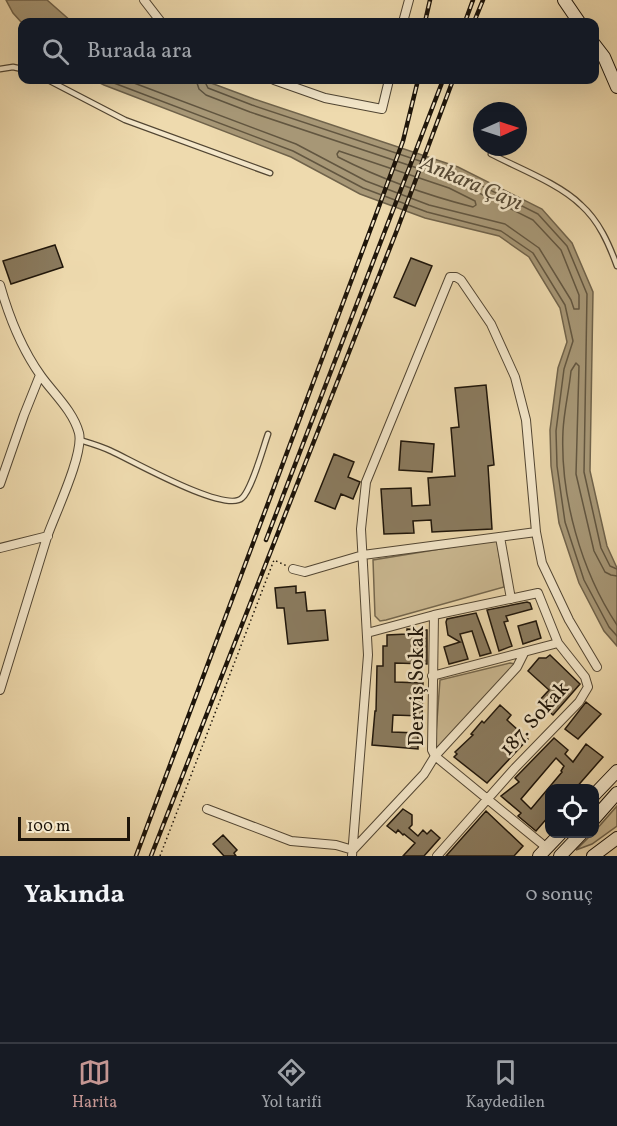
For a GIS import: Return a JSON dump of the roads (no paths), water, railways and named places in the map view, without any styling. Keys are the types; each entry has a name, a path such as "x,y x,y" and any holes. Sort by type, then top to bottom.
{"street":[{"path":"144,0 158,18"},
{"path":"404,18 408,0"},
{"path":"564,0 576,18"},
{"path":"599,50 617,87"},
{"path":"285,84 325,98 382,109 388,84"},
{"path":"351,854 368,655 361,529 366,482 450,278 456,277 461,280 491,324 515,377 526,420 536,532 542,563 569,620 597,667"},
{"path":"0,285 9,318 40,375 64,405 75,424 80,440 77,456 48,536 0,690"},
{"path":"0,322 9,318"},
{"path":"0,484 40,375"},
{"path":"293,569 305,572 363,555 536,532"},
{"path":"0,548 48,536"},
{"path":"367,633 434,615 511,599 500,537"},
{"name":"187. Sokak","path":"437,856 488,798 579,702 588,687 585,677 558,643 538,593 511,599"},
{"name":"Derviş Sokak","path":"434,615 432,750 435,756 488,798 543,852"},
{"path":"432,676 558,643"},
{"path":"351,854 424,774 435,756 517,667 524,653"},
{"path":"599,790 617,771"},
{"path":"599,813 617,793"},
{"path":"207,809 291,841 336,845 351,854"},
{"path":"543,852 556,838"},
{"path":"560,856 577,838"},
{"path":"593,856 617,838"}],"lane":[{"path":"0,69 18,68"},
{"path":"56,84 125,120 270,173"},
{"path":"495,156 566,193 582,205 597,224 617,266"},
{"path":"80,440 97,445 155,474 215,498 232,502 242,499 248,491 268,434"}],"water":[{"path":"6,0 47,0 67,18 18,19"},
{"name":"Ankara Çayı","path":"102,84 214,84 458,167 542,209 572,243 593,292 590,471 607,546 617,568 617,646 604,631 579,583 559,523 551,466 550,430 558,368 567,342 560,308 529,257 499,236 425,218 360,194 291,157"}],"railway":[{"path":"426,18 430,0"},
{"path":"466,18 473,0"},
{"path":"476,18 483,0"},
{"path":"136,856 403,141 417,84"},
{"path":"266,540 441,84"},
{"path":"151,856 397,230 452,84"}]}
